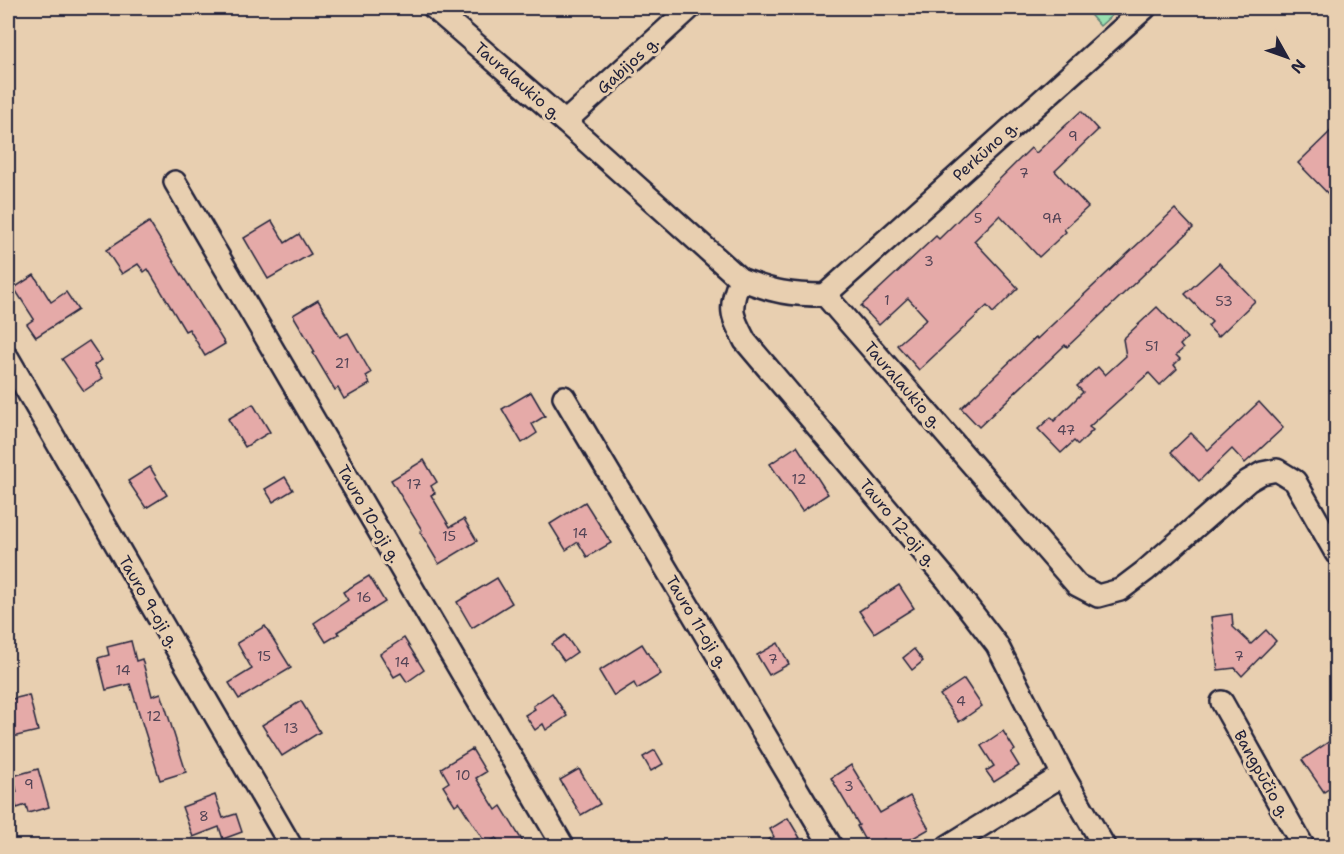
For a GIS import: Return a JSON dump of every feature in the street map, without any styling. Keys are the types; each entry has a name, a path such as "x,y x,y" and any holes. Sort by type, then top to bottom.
{"street":[{"name":"Tauralaukio g.","path":"434,8 740,279 770,291 793,295 825,295 1077,585 1098,596 1119,590 1145,572 1248,482 1262,473 1277,470 1295,481 1336,553"},
{"name":"Gabijos g.","path":"565,122 690,8"},
{"name":"Perkūno g.","path":"825,295 1145,8"},
{"name":"Tauro 10-oji g.","path":"175,183 563,846"},
{"name":"Tauro 12-oji g.","path":"740,279 732,303 735,322 745,342 947,580 998,645 1063,776 1104,846"},
{"name":"Tauro 9-oji g.","path":"8,358 291,846"},
{"name":"Tauro 11-oji g.","path":"564,398 831,846"},
{"name":"Bangpūčio g.","path":"1222,702 1303,846"},
{"path":"948,846 1063,776"}],"green space":[{"path":"1084,8 1120,8 1100,26"}],"building":[{"path":"1081,111 1098,130 1055,171 1088,207 1039,257 1000,215 974,241 1018,288 993,313 987,306 919,370 897,345 927,319 908,298 879,325 861,306 936,236 939,239 1031,148 1036,153"},
{"path":"1336,126 1336,202 1298,163"},
{"path":"1175,209 1193,228 979,427 961,408"},
{"path":"272,221 285,243 299,234 311,254 268,279 244,238"},
{"path":"149,222 225,344 205,356 189,329 185,331 148,269 144,272 138,264 122,274 106,250"},
{"path":"1219,263 1255,301 1218,337 1208,326 1212,322 1185,294"},
{"path":"34,275 51,302 66,292 78,310 36,337 27,324 34,319 14,288"},
{"path":"318,300 340,337 348,333 371,373 366,376 370,384 344,399 338,388 335,390 293,315"},
{"path":"1157,307 1187,338 1180,345 1183,349 1176,355 1180,359 1174,365 1177,369 1160,385 1149,373 1089,427 1093,430 1078,445 1074,441 1061,453 1038,429 1051,417 1054,421 1083,392 1077,386 1098,367 1105,375 1126,356 1123,339"},
{"path":"89,341 102,360 94,365 103,378 84,391 62,359"},
{"path":"531,392 545,416 532,424 537,433 522,443 502,409"},
{"path":"1259,402 1283,428 1245,463 1232,449 1199,481 1171,452 1191,433 1208,450"},
{"path":"253,404 270,432 245,447 228,419"},
{"path":"797,446 828,494 802,511 770,464"},
{"path":"424,460 437,482 431,486 435,493 431,495 450,527 464,519 477,541 439,564 420,532 422,530 391,480"},
{"path":"150,467 167,495 146,508 128,481"},
{"path":"285,477 293,490 273,502 265,489"},
{"path":"585,502 611,543 587,557 578,542 566,550 550,524"},
{"path":"369,576 385,602 337,632 339,634 326,642 314,623 348,600 343,592"},
{"path":"497,578 512,603 472,628 457,602"},
{"path":"899,585 914,608 874,633 859,611"},
{"path":"1232,614 1233,627 1251,644 1266,630 1276,641 1242,676 1235,668 1218,670 1211,617"},
{"path":"265,626 291,668 239,699 229,683 252,669 237,643"},
{"path":"565,635 577,652 564,661 552,644"},
{"path":"404,638 424,670 407,682 401,673 394,677 380,654"},
{"path":"131,641 136,661 142,659 152,696 161,693 186,772 160,780 130,684 106,690 98,658 109,655 107,647"},
{"path":"778,643 789,664 769,675 757,655"},
{"path":"642,644 661,674 637,689 634,683 614,696 599,671"},
{"path":"914,649 923,661 912,670 903,658"},
{"path":"964,679 982,706 959,722 940,695"},
{"path":"552,693 567,716 546,730 543,724 535,730 525,715 535,709 533,706"},
{"path":"29,695 38,731 8,738 8,700"},
{"path":"301,701 320,732 282,756 262,725"},
{"path":"1003,731 1015,750 1011,753 1019,766 994,782 986,771 994,766 981,746"},
{"path":"1336,737 1336,784 1324,792 1302,760"},
{"path":"472,749 486,772 476,778 496,810 501,806 523,842 516,846 501,846 496,838 486,844 459,802 455,805 443,786 449,782 441,768"},
{"path":"655,750 663,764 651,771 643,757"},
{"path":"851,765 880,813 910,796 929,829 899,846 889,846 884,839 868,846 857,826 859,825 831,778"},
{"path":"38,769 49,807 28,813 26,805 17,808 12,794 17,792 13,776"},
{"path":"579,769 600,804 581,815 560,780"},
{"path":"215,795 223,818 236,814 242,832 223,839 219,827 193,837 182,807"},
{"path":"788,818 800,838 785,846 757,846 774,837 770,829"}]}
